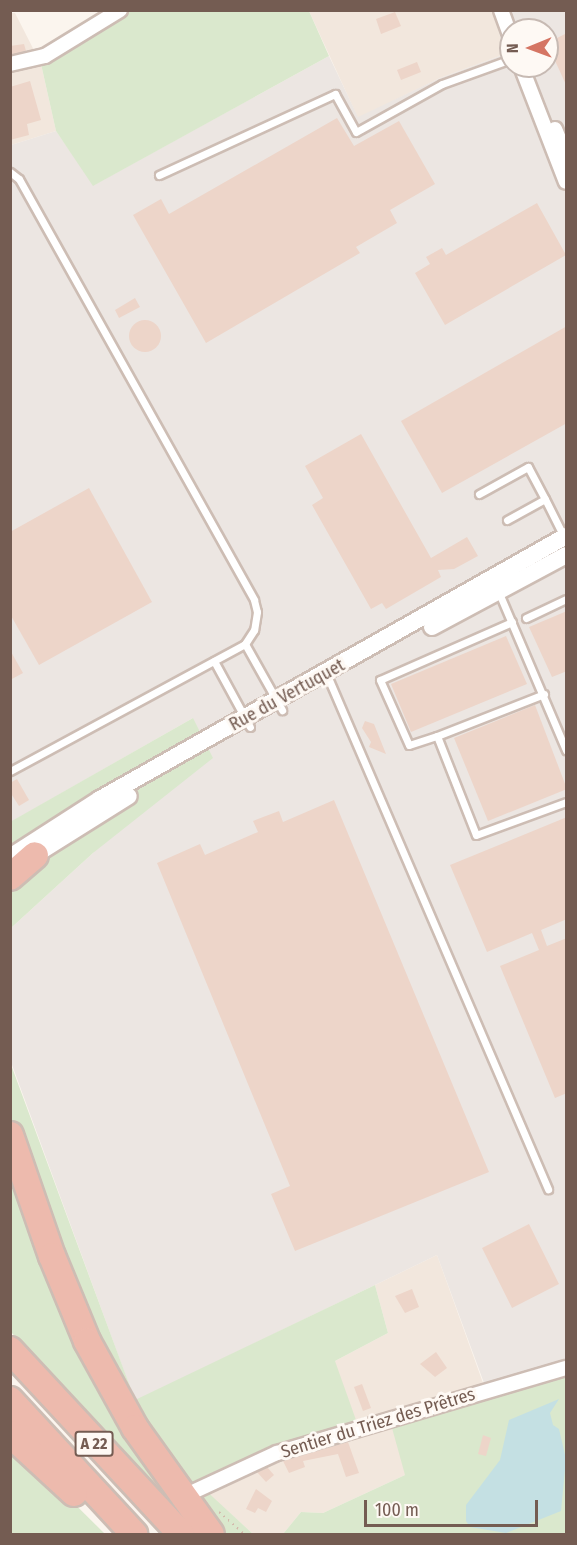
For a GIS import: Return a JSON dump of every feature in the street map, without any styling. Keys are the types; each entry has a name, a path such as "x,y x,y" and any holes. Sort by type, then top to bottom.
{"highway":[{"path":"10,877 23,856"},
{"path":"10,1135 52,1256 96,1359 145,1445 211,1534"},
{"name":"A 22","path":"10,1350 181,1534"},
{"name":"A 22","path":"10,1400 134,1534"},
{"path":"10,1434 118,1534"}],"street":[{"path":"10,64 45,56 120,10"},
{"path":"528,78 567,182"},
{"path":"529,78 567,155"},
{"name":"Rue du Vertuquet","path":"23,856 279,705 495,585 566,538"},
{"name":"Rue du Vertuquet","path":"495,585 567,555"},
{"name":"Rue du Vertuquet","path":"10,871 23,856 100,800 248,723"},
{"name":"Sentier du Triez des Prêtres","path":"195,1491 277,1453 567,1368"}],"lane":[{"path":"159,175 335,94 356,132 442,84 499,63"},
{"path":"10,172 19,179 254,600 256,623 245,644 10,771"},
{"path":"479,494 528,467 566,538"},
{"path":"507,520 545,499"},
{"path":"495,585 567,750"},
{"path":"526,618 567,599"},
{"path":"512,622 380,680 409,745 543,694"},
{"path":"245,644 279,705"},
{"path":"214,661 248,723"},
{"path":"328,678 548,1189"},
{"path":"436,736 477,836 567,802"}],"shaded area":[{"path":"309,11 493,11 499,32 499,56 440,78 358,118"},
{"path":"493,11 566,11 566,1363 484,1383 437,1255 135,1401 11,1062 11,928 93,853 193,718 11,822 11,145 56,131 94,185 329,56 358,117 440,78 499,56 499,78 559,78 559,18 499,18 499,32"},
{"path":"11,13 15,13 41,64 56,131 11,145"},
{"path":"437,1255 487,1394 405,1475 323,1513 301,1512 283,1534 253,1534 200,1486 335,1361 388,1333 375,1285"}],"green space":[{"path":"131,10 309,11 329,56 93,186 56,131 41,64"},
{"path":"193,718 213,758 93,853 11,928 10,822"},
{"path":"10,1062 135,1400 375,1285 388,1333 335,1361 356,1420 261,1456 201,1486 253,1534 223,1534 197,1504 181,1518 11,1332"},
{"path":"566,1363 566,1534 283,1534 301,1512 323,1513 405,1475 392,1428 487,1394 484,1383"},
{"path":"11,1441 105,1534 11,1534"}],"water":[{"path":"559,1399 550,1413 553,1425 559,1429 566,1459 561,1511 506,1533 470,1527 466,1521 466,1505 500,1460 509,1420"}],"building":[{"path":"395,12 401,26 381,34 376,19"},
{"path":"567,33 567,87 559,69 559,37"},
{"path":"24,44 26,51 10,55 10,46"},
{"path":"417,62 421,72 401,80 397,70"},
{"path":"30,81 41,120 27,124 29,135 10,140 10,87"},
{"path":"337,118 354,146 399,121 435,184 390,210 397,223 356,247 360,253 206,343 133,215 161,199 169,214"},
{"path":"537,203 566,255 445,325 415,273 430,264 426,257 442,248 446,255"},
{"path":"135,298 140,307 119,318 115,310"},
{"path":"145,320 156,325 161,336 156,347 145,352 134,347 129,336 134,325"},
{"path":"567,326 567,423 442,493 401,421"},
{"path":"361,434 431,558 467,537 478,556 454,569 438,570 441,577 386,609 382,603 371,609 312,505 323,498 305,466"},
{"path":"89,488 152,602 39,665 10,614 10,532"},
{"path":"567,611 567,671 552,677 529,627"},
{"path":"506,636 527,684 411,732 391,684"},
{"path":"10,650 23,673 10,680"},
{"path":"535,705 567,789 488,821 454,738"},
{"path":"365,721 374,724 386,754 369,747 371,742 362,728"},
{"path":"17,779 29,800 19,806 10,792 10,783"},
{"path":"334,800 489,1172 295,1251 271,1194 290,1186 157,863 200,844 205,855 258,832 253,821 279,811 283,822"},
{"path":"567,817 567,919 541,930 547,946 567,938 567,1093 555,1098 500,966 539,950 532,933 487,952 450,865"},
{"path":"529,1224 559,1284 512,1308 482,1248"},
{"path":"412,1289 419,1307 405,1313 395,1296"},
{"path":"436,1352 447,1368 435,1377 420,1364"},
{"path":"362,1384 371,1408 363,1411 354,1387"},
{"path":"483,1435 491,1438 486,1456 478,1454"},
{"path":"348,1442 359,1473 346,1477 338,1454 303,1461 305,1467 289,1473 283,1461"},
{"path":"267,1467 274,1475 266,1482 257,1472"},
{"path":"256,1489 272,1501 266,1512 258,1508 255,1513 246,1509"}]}
